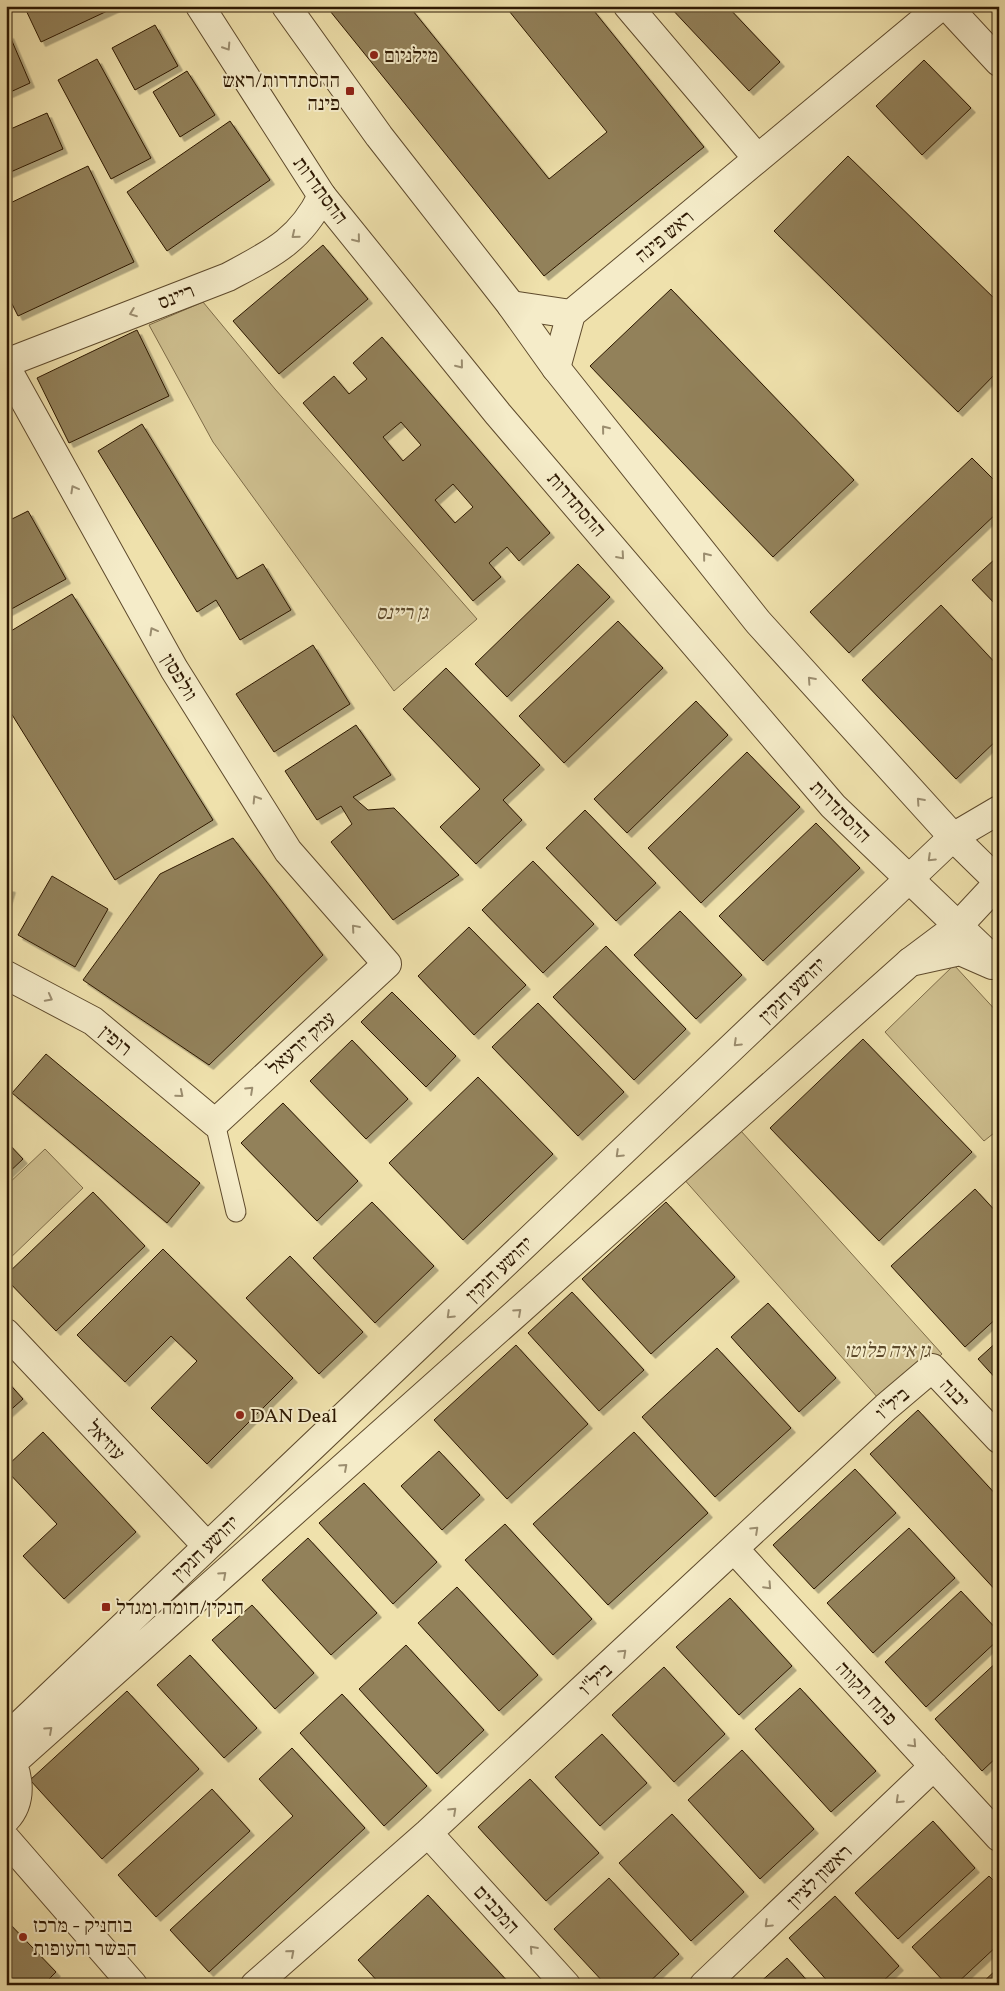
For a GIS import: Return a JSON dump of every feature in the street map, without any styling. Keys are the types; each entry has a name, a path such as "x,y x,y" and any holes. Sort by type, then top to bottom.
{"street":[{"name":"ההסתדרות","path":"200,6 322,196 498,414 833,806 999,966"},
{"path":"286,6 379,136 510,305 556,368 758,622 953,837 999,882"},
{"path":"628,6 757,158"},
{"name":"ראש פינה","path":"571,314 940,6"},
{"path":"947,6 999,62"},
{"name":"ריינס","path":"6,363 228,277 298,234 312,216 322,196"},
{"path":"510,305 571,314 556,368"},
{"name":"וולפסון","path":"6,367 174,669 288,851 387,964"},
{"name":"יהושע חנקין","path":"8,1751 207,1546 953,837 999,810"},
{"name":"יהושע חנקין","path":"8,1751 910,962 958,926 999,882"},
{"path":"910,962 960,951 999,966"},
{"name":"עמק יזרעאל","path":"214,1123 387,964"},
{"name":"רופין","path":"6,975 93,1021 214,1123"},
{"name":"עוזיאל","path":"6,1333 207,1546"},
{"name":"יבנה","path":"932,1368 999,1439"},
{"name":"ביל\"ו","path":"254,1985 428,1833 886,1407 932,1368"},
{"name":"פתח תקווה","path":"734,1550 999,1837"},
{"path":"6,1819 17,1798 18,1780 8,1751"},
{"name":"ראשון לציון","path":"704,1985 934,1766"},
{"name":"המכבים","path":"428,1833 566,1985"},
{"path":"6,1839 133,1985"}],"lane":[{"path":"214,1123 236,1212"}],"green space":[{"name":"גן ריינס","path":"203,302 275,389 477,619 394,691 213,442 149,325"},
{"path":"954,965 999,1014 999,1129 984,1141 885,1032"},
{"name":"גן איה פלוטו","path":"741,1131 942,1354 886,1407 682,1177"},
{"path":"45,1149 83,1188 6,1262 6,1186"}],"building":[{"path":"24,6 118,6 41,42"},
{"path":"326,6 409,6 549,179 607,132 505,6 590,6 704,147 544,276"},
{"path":"669,6 727,6 780,62 749,91"},
{"path":"155,25 178,66 135,90 112,48"},
{"path":"9,34 30,83 6,94 6,35"},
{"path":"97,59 151,158 111,179 58,80"},
{"path":"924,60 971,108 922,155 876,106"},
{"path":"187,71 215,115 180,137 153,92"},
{"path":"47,113 63,149 6,174 6,131"},
{"path":"230,121 270,180 167,251 127,192"},
{"path":"848,156 999,303 999,370 958,412 774,231"},
{"path":"88,166 134,262 18,316 6,292 6,205"},
{"path":"323,245 368,299 279,374 233,321"},
{"path":"671,289 854,480 773,557 590,366"},
{"path":"137,330 169,396 69,443 37,378"},
{"path":"382,337 550,533 519,561 507,547 489,563 501,577 473,601 303,403 334,376 349,394 367,379 353,363","holes":["401,422 421,445 403,461 383,437","453,484 473,507 455,523 435,500"]},
{"path":"142,424 237,579 263,564 291,610 240,640 216,600 197,612 98,451"},
{"path":"972,458 999,485 999,511 849,653 810,612"},
{"path":"28,511 66,579 6,612 6,522"},
{"path":"996,558 999,560 999,608 972,580"},
{"path":"578,564 610,597 507,697 475,664"},
{"path":"72,594 213,820 115,880 6,705 6,634"},
{"path":"941,605 999,667 999,738 956,779 862,680"},
{"path":"618,621 663,668 564,763 519,716"},
{"path":"313,645 350,704 274,752 236,694"},
{"path":"446,668 540,765 503,800 522,820 476,864 440,827 480,789 403,709"},
{"path":"696,701 728,735 627,833 594,799"},
{"path":"356,725 391,775 353,797 368,810 394,808 459,875 393,920 331,842 352,824 341,806 317,820 285,771"},
{"path":"747,752 800,807 701,903 648,848"},
{"path":"585,810 656,883 616,921 546,848"},
{"path":"816,823 860,868 763,961 719,916"},
{"path":"233,838 323,955 209,1065 83,980 160,874"},
{"path":"533,861 594,924 543,973 482,910"},
{"path":"52,876 108,909 75,967 18,935"},
{"path":"6,887 11,888 6,904"},
{"path":"680,911 742,975 696,1019 634,955"},
{"path":"469,927 526,985 474,1035 418,976"},
{"path":"606,946 686,1029 634,1080 553,997"},
{"path":"392,992 456,1056 426,1087 361,1022"},
{"path":"538,1003 624,1092 578,1136 492,1047"},
{"path":"863,1039 972,1152 879,1241 770,1128"},
{"path":"352,1040 408,1099 366,1139 310,1081"},
{"path":"46,1054 200,1183 167,1223 12,1093"},
{"path":"478,1077 553,1154 463,1240 389,1163"},
{"path":"283,1103 358,1181 317,1221 241,1143"},
{"path":"6,1141 23,1159 6,1175"},
{"path":"975,1189 999,1215 999,1316 965,1347 891,1266"},
{"path":"93,1192 145,1246 56,1331 6,1279 6,1275"},
{"path":"372,1202 434,1266 375,1323 313,1258"},
{"path":"666,1202 735,1277 651,1354 582,1279"},
{"path":"163,1249 293,1378 207,1464 151,1408 197,1361 171,1336 125,1382 77,1335"},
{"path":"290,1256 363,1332 319,1374 246,1298"},
{"path":"572,1292 644,1370 599,1411 528,1333"},
{"path":"768,1303 836,1378 799,1412 731,1337"},
{"path":"999,1340 999,1382 978,1359"},
{"path":"516,1345 588,1424 507,1499 434,1420"},
{"path":"717,1348 791,1428 715,1497 642,1417"},
{"path":"6,1380 23,1399 6,1414"},
{"path":"918,1410 999,1498 999,1594 870,1454"},
{"path":"43,1432 136,1532 64,1599 23,1556 57,1524 6,1470 6,1467"},
{"path":"634,1432 708,1513 608,1605 533,1524"},
{"path":"439,1451 480,1495 442,1530 401,1486"},
{"path":"855,1469 896,1513 814,1589 773,1545"},
{"path":"364,1483 437,1562 393,1604 319,1523"},
{"path":"505,1524 592,1619 553,1655 465,1560"},
{"path":"909,1528 955,1578 873,1653 827,1603"},
{"path":"308,1538 377,1613 331,1655 262,1580"},
{"path":"457,1587 538,1675 499,1711 418,1623"},
{"path":"961,1591 999,1632 999,1639 926,1707 885,1662"},
{"path":"730,1598 792,1666 739,1715 676,1647"},
{"path":"252,1605 314,1673 275,1709 212,1640"},
{"path":"406,1645 484,1730 437,1774 359,1689"},
{"path":"190,1655 257,1728 224,1758 157,1685"},
{"path":"999,1660 999,1755 982,1771 935,1719"},
{"path":"664,1667 725,1734 674,1782 612,1715"},
{"path":"800,1688 876,1771 831,1812 755,1729"},
{"path":"127,1691 199,1769 102,1859 30,1780"},
{"path":"342,1694 427,1786 384,1826 300,1733"},
{"path":"602,1734 647,1783 600,1826 555,1777"},
{"path":"292,1748 365,1828 209,1972 170,1930 293,1816 259,1779"},
{"path":"742,1750 814,1829 760,1879 688,1800"},
{"path":"530,1779 599,1853 546,1901 478,1827"},
{"path":"212,1789 250,1831 156,1917 118,1875"},
{"path":"672,1814 744,1892 691,1941 619,1863"},
{"path":"933,1821 975,1868 898,1939 855,1893"},
{"path":"989,1876 999,1886 999,1944 955,1985 947,1985 912,1947"},
{"path":"609,1878 679,1954 646,1985 606,1985 554,1929"},
{"path":"428,1895 511,1985 381,1985 358,1960"},
{"path":"835,1896 899,1966 879,1985 831,1985 789,1938"},
{"path":"6,1920 56,1972 43,1985 6,1985"},
{"path":"787,1958 811,1985 757,1985"},
{"path":"999,1967 999,1985 980,1985"}],"place":[{"name":"מילניום","path":"374,55"},
{"name":"ההסתדרות/ראש פינה","path":"350,91"},
{"name":"DAN Deal","path":"240,1415"},
{"name":"חנקין/חומה ומגדל","path":"106,1607"},
{"name":"בוחניק - מרכז הבשר והעופות","path":"23,1937"}]}
